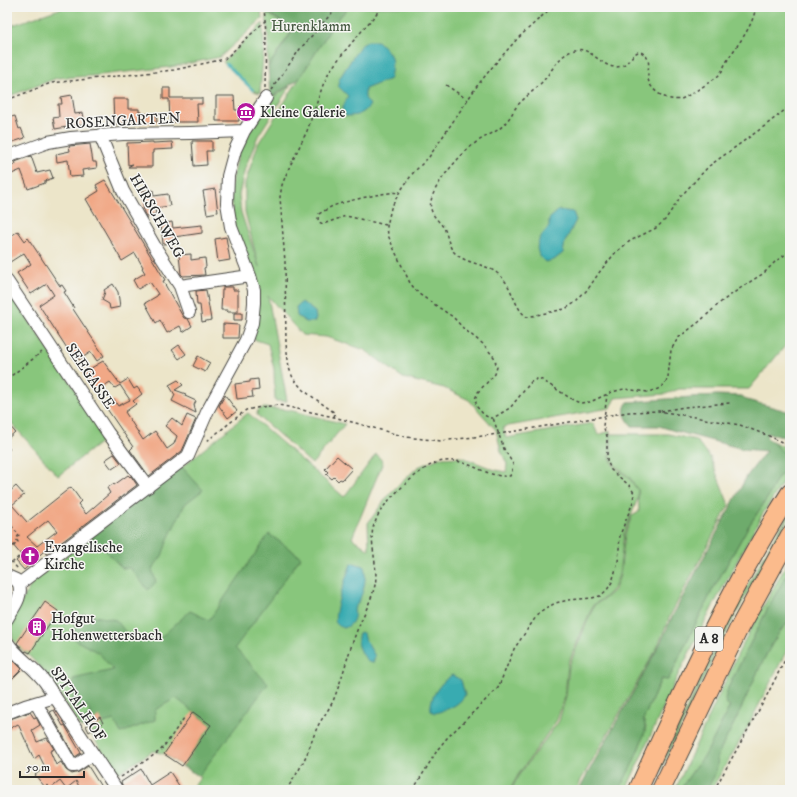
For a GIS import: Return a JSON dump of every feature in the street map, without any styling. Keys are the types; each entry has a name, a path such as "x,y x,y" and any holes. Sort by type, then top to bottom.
{"highway":[{"name":"A 8","path":"638,790 697,662 735,588 790,493"},
{"name":"A 8","path":"661,790 739,628 790,535"}],"street":[{"path":"7,619 20,596 23,582 188,456 208,410 246,340 252,323 254,290 231,227 227,204 228,176 244,131 266,98"},
{"name":"ROSENGARTEN","path":"7,157 48,142 71,138 100,135 244,131"},
{"name":"HIRSCHWEG","path":"100,135 123,191 155,247 180,286 190,312"},
{"path":"180,286 250,276"},
{"name":"SEEGASSE","path":"7,281 108,433 148,488"},
{"path":"7,576 23,582"},
{"name":"SPITALHOF","path":"7,642 38,673 115,786"},
{"path":"7,713 55,697"},
{"path":"36,703 72,766 75,766 93,754"}],"path":[{"path":"264,7 266,98"},
{"path":"266,98 300,49 337,7"},
{"path":"334,417 335,413 303,390 293,378 289,368 286,344 285,262 280,197 282,185 307,131 323,85 344,52 382,7"},
{"path":"552,7 517,39 494,64 429,157 413,173 399,193 391,208 387,226 388,235 410,283 419,294 453,317 464,329 483,344 494,357 497,367 495,374 478,392 475,399 477,407 484,415 493,418 510,408 531,382 539,378 580,403 590,402 624,389 648,392 658,389 666,384 671,350 678,338 721,302 764,273 775,262 790,251"},
{"path":"757,7 750,25 719,75 691,95 680,100 667,98 658,93 651,85 648,80 649,63 644,53 638,52 633,55 624,65 619,67 605,64 587,51 580,49 566,54 557,62 543,81 517,107 498,131 475,143 450,166 437,188 431,204 431,209 447,234 453,251 461,258 498,273 510,288 521,313 527,318 565,309 576,302 588,289 616,252 630,241 656,228 665,220 681,196 709,166 790,106"},
{"path":"7,100 51,83 174,70 220,60 226,58 265,21"},
{"path":"446,85 468,100"},
{"path":"387,226 346,216 323,224 319,222 318,219 319,214 334,206 377,195 396,192 399,193"},
{"path":"7,379 50,346"},
{"path":"413,790 438,749 447,738 498,688 514,649 538,614 556,603 600,596 607,590 612,582 618,562 620,535 633,502 634,493 630,486 608,465 607,436 603,426 607,395"},
{"path":"205,442 246,410 261,406 279,405 334,417 406,437 441,441 499,434 629,412 659,411 730,403"},
{"path":"659,411 740,425 790,446"},
{"path":"286,790 303,763 317,726 334,698 356,633 371,597 375,584 376,567 372,528 380,512 393,496 415,476 431,465 446,461 457,461 467,463 503,477 510,476 513,464 504,449 493,418"},
{"path":"7,524 10,523 19,535 16,539 18,542 7,552"},
{"path":"12,563 25,551"},
{"path":"7,557 18,568 23,582"},
{"path":"714,790 764,701 790,650"},
{"path":"115,786 160,751 184,718"}],"green space":[{"path":"65,7 261,7 262,19 220,57 171,67 91,76 57,78 7,97 7,27"},
{"name":"Hurenklamm","path":"266,7 349,7 335,22 299,79 270,98 268,67 294,29 266,12"},
{"path":"349,7 790,7 790,340 749,389 679,389 666,394 615,398 610,408 503,427 506,438 593,423 598,435 610,431 610,457 613,465 629,478 637,489 630,478 614,464 611,458 611,434 668,434 696,440 710,457 729,505 670,616 657,648 581,780 577,790 511,790 519,775 559,721 566,696 569,666 594,605 604,599 615,589 620,575 625,534 632,516 639,512 638,489 638,498 624,533 619,575 614,588 604,598 593,605 568,664 565,696 557,720 518,775 510,790 191,790 201,777 164,754 153,751 117,774 86,726 78,723 59,692 44,672 18,647 19,646 13,640 11,623 34,580 182,467 248,413 344,497 376,454 383,462 352,538 369,550 368,523 390,493 418,467 439,458 462,457 495,470 506,472 507,464 501,451 496,430 469,400 444,388 403,378 365,350 326,337 302,335 268,296 287,401 275,401 274,369 268,344 250,338 257,288 234,228 230,191 241,143 269,100 290,86 258,136 245,168 239,195 241,212 259,267 245,212 245,183 258,144 335,22"},
{"path":"266,13 293,29 268,67 268,33"},
{"path":"263,23 264,46 260,93 254,91 223,62"},
{"path":"7,287 107,437 58,476 7,418"},
{"path":"716,395 742,396 747,400 790,412 790,440 768,433 766,437 786,455 787,464 783,473 778,477 768,497 748,527 712,591 668,680 661,679 643,720 645,724 645,732 633,763 619,790 579,790 659,646 673,615 747,476 766,451 743,449 659,426 632,426 625,414 626,405 628,402"},
{"path":"264,408 289,410 345,424 312,464 257,415 259,410"},
{"path":"766,438 790,450 790,471 762,515 713,606 678,675 626,790 619,790 639,748 646,727 643,720 661,679 665,680 671,675 712,591 748,527 768,497 778,477 783,473 786,455 773,442"},
{"path":"182,467 203,490 185,504 168,539 162,556 152,569 156,582 148,590 130,568 122,568 91,535"},
{"path":"790,511 790,516 752,583 717,651 652,790 649,790 717,644 744,591"},
{"path":"269,534 301,557 235,648 268,684 199,776 182,766 210,725 176,698 155,710 155,720 121,733 114,720 103,723 100,718 81,728 78,723 92,714 86,705 78,709 73,700 73,679 113,670 99,653 75,640 74,619 84,614 116,620 132,640 160,638 190,611 209,620"},
{"path":"790,558 790,569 769,606 728,688 726,703 730,706 706,754 680,790 675,790 742,645"},
{"path":"790,569 790,621 776,638 760,666 734,724 717,757 717,766 713,778 706,790 680,790 706,754 730,706 726,703 725,699 728,688 769,606"},
{"path":"790,621 790,644 743,736 711,790 706,790 716,771 716,757 734,724 760,666 776,638"}],"water":[{"path":"368,41 378,41 390,54 392,67 390,79 365,89 365,98 370,105 360,114 346,116 342,109 348,96 338,86 339,79 360,46"},
{"path":"559,210 573,212 576,220 565,242 563,253 554,260 545,262 538,253 537,248 539,240 549,227 549,219"},
{"path":"302,302 315,312 316,319 314,322 306,322 297,316 296,307"},
{"path":"354,563 364,566 365,583 360,600 354,609 353,621 344,628 336,623 335,618 340,594 351,564"},
{"path":"361,632 364,634 366,641 375,656 373,663 368,662 360,648 358,637 359,633"},
{"path":"452,675 461,680 465,695 452,707 435,713 431,711 434,695 440,686"}],"building":[{"path":"163,88 170,88 170,98 202,98 202,104 197,104 198,122 170,122 169,99 163,99"},
{"path":"72,95 75,114 83,113 85,124 55,129 53,118 59,117 58,104 62,104 61,97"},
{"path":"216,96 234,96 235,110 239,110 239,121 216,121"},
{"path":"113,99 128,99 128,109 139,109 141,114 156,113 157,122 114,124"},
{"path":"15,116 19,129 21,128 25,138 7,144 7,118"},
{"path":"192,141 212,141 212,151 206,151 207,165 194,166"},
{"path":"172,142 173,149 153,150 152,167 128,167 133,164 128,165 127,143"},
{"path":"90,144 93,162 96,162 97,168 82,170 83,176 70,177 68,160 57,162 56,154 70,151 69,146"},
{"path":"31,156 37,173 50,170 53,178 45,181 45,183 28,189 21,170 7,176 7,168 16,164 15,162"},
{"path":"105,180 165,280 163,281 182,315 184,318 188,319 192,326 183,332 180,326 167,333 160,320 156,323 145,303 158,294 150,282 138,289 133,280 145,273 142,268 143,267 135,253 122,261 86,199 99,191 96,185"},
{"path":"215,189 218,212 207,214 203,191"},
{"path":"153,190 154,196 168,194 170,206 155,208 156,214 146,216 144,213 142,191"},
{"path":"172,222 173,228 202,225 202,233 174,237 174,243 163,244 161,224"},
{"path":"18,231 25,241 28,238 60,286 62,285 66,291 64,292 74,308 73,309 104,356 97,361 91,352 79,360 77,357 74,359 39,305 54,295 47,284 31,294 17,273 31,264 24,253 10,262 7,258 7,239"},
{"path":"226,237 230,260 218,262 215,239"},
{"path":"191,254 191,260 205,258 205,275 183,276 181,274 179,255"},
{"path":"113,284 118,292 120,307 110,309 109,304 102,300 105,292 104,290"},
{"path":"223,287 233,287 233,290 238,290 238,312 227,312 228,310 221,310"},
{"path":"206,290 211,320 202,322 200,305 197,305 196,291"},
{"path":"234,313 242,313 242,320 234,320"},
{"path":"223,324 239,325 238,338 223,338"},
{"path":"179,345 186,354 179,359 172,350"},
{"path":"198,356 210,363 205,372 193,366"},
{"path":"103,361 120,384 128,379 134,389 137,387 142,394 133,401 136,404 125,412 143,440 155,431 167,449 174,444 177,436 165,426 172,418 182,426 187,415 196,419 182,451 149,476 130,450 133,447 105,406 114,400 118,406 130,400 120,385 115,388 110,382 95,392 83,373"},
{"path":"258,379 259,390 252,391 253,397 237,399 235,384 250,382 250,380"},
{"path":"178,380 183,385 175,390 186,394 185,396 196,401 194,405 196,413 172,401 175,395 169,385"},
{"path":"225,395 237,411 228,418 219,406"},
{"path":"7,423 15,432 7,439"},
{"path":"114,454 121,463 112,469 105,460"},
{"path":"337,456 352,469 342,480 340,479 338,481 334,477 332,479 326,474 328,472 325,469"},
{"path":"128,475 130,477 131,476 137,485 46,554 44,551 24,570 16,561 22,556 12,544 7,548 7,528 10,525 7,521 7,494 16,486 24,495 12,505 27,522 71,487 81,501 78,504 86,514 110,493 107,488 113,484 114,485","holes":["48,520 57,531 37,546 27,537"]},
{"name":"Hofgut Hohenwettersbach","path":"45,602 58,611 30,653 25,652 17,643"},
{"path":"8,655 22,669 7,684 7,656"},
{"path":"54,710 63,726 65,725 81,753 75,757 50,712"},
{"path":"30,712 34,718 36,717 40,725 32,730 37,742 47,738 54,749 50,751 56,765 61,762 66,770 72,774 79,772 88,766 103,790 81,790 76,781 66,789 60,781 50,789 47,785 45,787 35,775 45,767 39,755 34,759 18,724 7,730 7,720"},
{"path":"193,712 211,725 182,766 164,754"},
{"path":"100,717 103,723 89,732 86,726"},
{"path":"141,769 150,785 170,772 182,790 124,790 121,782"}],"waterway":[{"path":"273,11 277,7"},
{"path":"226,64 253,90"}],"place":[{"name":"Kleine Galerie","path":"246,112"},
{"name":"Evangelische Kirche","path":"30,556"},
{"name":"Hofgut Hohenwettersbach","path":"37,627"}]}
